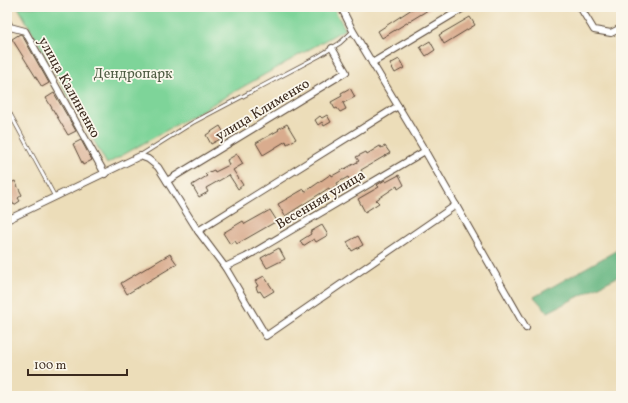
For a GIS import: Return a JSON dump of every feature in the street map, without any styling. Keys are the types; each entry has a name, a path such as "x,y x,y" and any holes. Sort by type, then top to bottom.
{"street":[{"path":"341,7 353,31 425,151 526,328"},
{"path":"372,62 465,7"},
{"path":"488,7 495,7"},
{"path":"580,7 594,30 611,33 621,28"},
{"name":"улица Калиненко","path":"7,21 10,27 25,31 105,174"},
{"name":"улица Клименко","path":"167,181 346,72 332,48"},
{"path":"198,231 398,106"},
{"name":"Весенняя улица","path":"225,267 246,257 425,151"},
{"path":"7,220 140,156 148,159 158,167 198,231 225,267 266,336 456,205"}],"lane":[{"path":"140,156 192,123 313,60 332,48 353,31"},
{"path":"7,108 56,197"}],"green space":[{"name":"Дендропарк","path":"18,7 333,7 345,29 107,164"},
{"path":"621,248 621,275 548,312 534,297"}],"building":[{"path":"415,7 433,7 382,38 378,31"},
{"path":"470,17 475,25 444,44 439,35"},
{"path":"20,34 22,35 49,83 42,87 12,39"},
{"path":"430,41 435,50 426,56 420,47"},
{"path":"399,59 404,68 395,73 390,64"},
{"path":"350,88 355,97 343,103 346,109 340,112 337,108 335,109 331,102 342,96 341,93"},
{"path":"54,93 76,131 68,135 46,98"},
{"path":"327,115 331,122 324,126 322,122 318,125 315,120 320,116 322,118"},
{"path":"287,124 296,139 287,144 286,141 263,155 256,143"},
{"path":"220,126 226,136 211,144 206,135"},
{"path":"81,140 92,160 83,165 73,144"},
{"path":"380,146 381,148 385,146 390,153 361,170 362,172 358,175 359,177 351,182 348,177 337,183 338,186 330,191 329,188 285,216 278,204 304,189 305,192 331,174 332,176 359,161 356,157 366,152 367,154"},
{"path":"237,154 243,164 233,170 243,185 238,189 229,175 206,188 208,192 199,197 192,185 207,176 205,174 214,170 215,172 229,165 227,160"},
{"path":"399,175 404,185 398,189 397,186 376,200 379,203 365,212 358,199 379,187 377,185 385,180 386,182"},
{"path":"15,181 22,195 18,198 20,201 14,205 7,193 7,185"},
{"path":"270,210 277,221 237,244 235,241 230,244 223,233 243,221 245,224"},
{"path":"322,225 328,235 316,242 314,239 303,246 300,241 311,234 310,232"},
{"path":"358,236 363,245 352,251 347,242"},
{"path":"279,248 285,259 267,268 261,258"},
{"path":"170,254 177,264 127,294 121,283"},
{"path":"264,276 274,291 264,297 260,291 258,292 256,287 258,286 255,281"}]}
